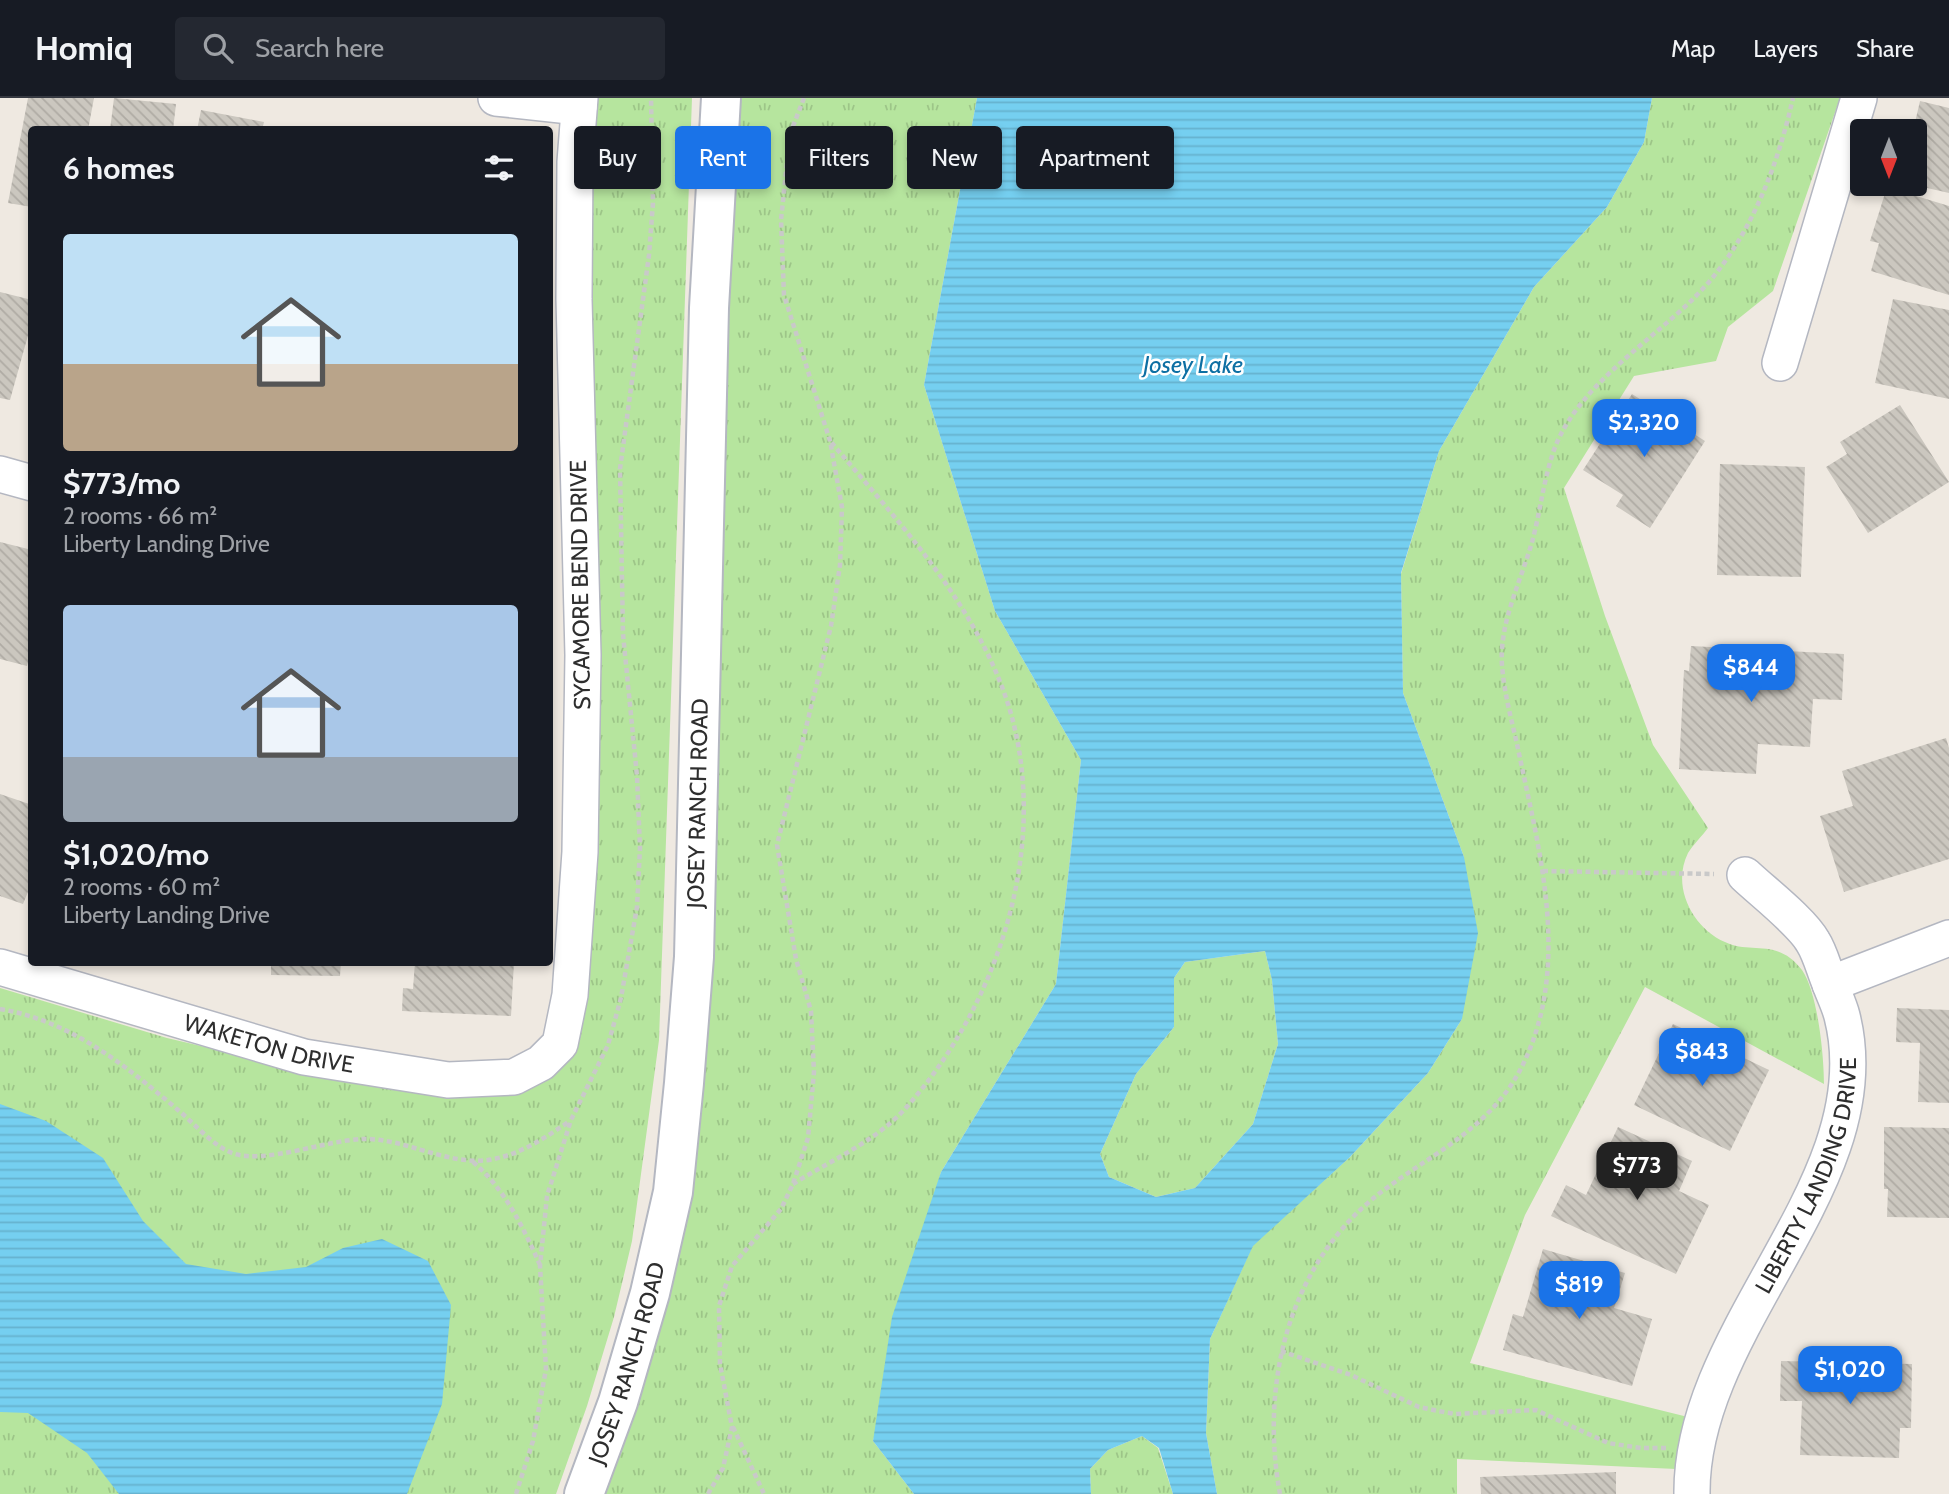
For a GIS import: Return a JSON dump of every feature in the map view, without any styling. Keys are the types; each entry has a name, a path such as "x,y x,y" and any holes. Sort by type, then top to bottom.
{"street":[{"path":"496,98 580,102"},
{"name":"JOSEY RANCH ROAD","path":"584,1494 618,1402 650,1293 673,1192 684,1083 694,957 709,308 721,98"},
{"path":"1780,363 1859,98"},
{"name":"SYCAMORE BEND DRIVE","path":"541,1063 560,1044 572,969 580,852 583,655 565,525 574,299 575,162 580,102"},
{"path":"0,474 28,482"},
{"name":"LIBERTY LANDING DRIVE","path":"1692,1494 1698,1447 1723,1366 1830,1154 1842,1115 1848,1078 1842,1017 1813,941 1745,874"},
{"path":"1830,984 1949,938"},
{"name":"WAKETON DRIVE","path":"0,967 304,1057 448,1080 514,1077 541,1063"}],"path":[{"path":"764,1494 732,1427 720,1364 719,1306 732,1266 781,1209 793,1184 808,1138 814,1072 811,1011 796,959 777,845 828,639 840,565 842,507 830,441 784,295 781,220 783,196 790,134 804,98"},
{"path":"1280,1494 1272,1453 1275,1391 1281,1351 1295,1305 1332,1239 1385,1189 1469,1133 1501,1100 1525,1060 1540,1021 1547,975 1549,923 1544,871 1501,662 1512,604 1532,542 1552,453 1570,421 1603,379 1698,295 1737,243 1763,193 1784,135 1793,98"},
{"path":"793,1184 862,1142 901,1113 942,1064 977,1002 1004,937 1018,884 1023,817 1023,764 1006,698 979,636 897,520 830,441"},
{"path":"1544,871 1745,874"},
{"path":"0,1009 55,1024 96,1045 131,1070 220,1147 254,1158 342,1140 367,1139 473,1161 520,1151 571,1120"},
{"path":"473,1161 491,1177 506,1199 525,1231 540,1266"},
{"path":"1281,1351 1351,1375 1419,1406 1438,1411 1455,1414 1536,1410 1608,1443 1641,1448 1698,1447"},
{"path":"708,1494 723,1468 732,1427"}],"green space":[{"path":"594,98 692,98 691,126 675,126 675,189 689,189 659,1040 632,1241 614,1317 556,1494 0,1494 0,988 167,1038 252,1058 369,1079 569,1052 592,189 661,189 661,126 593,126"},
{"path":"736,98 977,98 972,126 907,126 907,189 960,189 924,385 995,611 1081,760 1056,984 941,1172 873,1441 914,1494 603,1494 642,1375 728,297 732,189 771,189 771,126 735,126"},
{"path":"1652,98 1840,98 1773,291 1728,327 1716,361 1634,376 1564,488 1605,616 1653,745 1708,828 1688,853 1683,866 1682,879 1688,905 1703,927 1714,936 1735,946 1774,950 1793,960 1802,970 1808,980 1816,1009 1824,1084 1645,987 1525,1215 1470,1363 1688,1417 1676,1469 1457,1459 1457,1494 1217,1494 1206,1433 1210,1339 1253,1245 1350,1157 1428,1073 1462,1019 1464,857 1403,693 1401,574 1439,451 1534,287 1607,207 1644,142"},
{"path":"1265,951 1272,980 1278,1044 1253,1124 1195,1188 1156,1197 1109,1177 1100,1154 1136,1074 1174,1027 1174,978 1185,962"},
{"path":"1142,1436 1158,1448 1173,1494 1091,1494 1090,1469 1108,1450"}],"water":[{"name":"Josey Lake","path":"977,98 1652,98 1644,142 1607,207 1534,287 1439,451 1401,573 1403,693 1464,857 1478,933 1462,1019 1428,1073 1350,1157 1253,1246 1210,1339 1206,1433 1217,1494 1173,1494 1159,1448 1142,1436 1108,1450 1090,1469 1091,1494 914,1494 873,1441 892,1317 941,1172 1056,984 1081,760 995,611 924,385 960,189 1002,189 1002,126 972,126","holes":["1265,951 1272,980 1278,1044 1253,1124 1195,1188 1156,1197 1109,1177 1100,1154 1136,1074 1174,1027 1174,978 1185,962"]},
{"path":"0,1104 46,1121 103,1158 143,1221 186,1264 246,1274 306,1267 343,1248 382,1239 428,1261 451,1305 442,1404 407,1494 119,1494 87,1453 28,1413 0,1412"}],"building":[{"path":"28,98 94,98 89,126 28,126 28,206 8,203"},
{"path":"114,98 176,104 173,126 110,126"},
{"path":"1920,101 1949,108 1949,193 1927,188 1927,119 1916,119"},
{"path":"201,110 264,122 263,126 198,126"},
{"path":"1884,196 1916,196 1949,206 1949,295 1871,271 1879,243 1870,241"},
{"path":"0,292 28,299 28,335 10,400 0,398"},
{"path":"1893,299 1949,310 1949,399 1875,383"},
{"path":"1632,394 1705,441 1650,528 1616,506 1623,495 1583,470"},
{"path":"1900,405 1949,482 1868,533 1826,467 1847,454 1840,442"},
{"path":"1720,464 1805,467 1801,577 1717,575"},
{"path":"0,542 28,549 28,662 27,666 0,659"},
{"path":"1691,646 1844,654 1842,700 1813,699 1810,747 1758,744 1756,774 1679,769 1684,670 1689,671"},
{"path":"1946,738 1949,748 1949,859 1844,892 1820,816 1853,806 1842,771"},
{"path":"0,794 28,804 28,892 23,904 0,896"},
{"path":"271,966 341,966 340,976 271,975"},
{"path":"415,966 514,966 511,1016 402,1011 403,988 413,989"},
{"path":"1897,1008 1949,1010 1949,1103 1918,1102 1920,1043 1896,1042"},
{"path":"1673,1024 1769,1070 1730,1151 1634,1105"},
{"path":"1618,1127 1692,1161 1679,1191 1709,1205 1676,1274 1551,1216 1566,1185 1586,1195"},
{"path":"1884,1127 1949,1128 1949,1218 1887,1217"},
{"path":"1543,1249 1625,1273 1614,1308 1652,1319 1632,1386 1503,1350 1513,1314 1523,1317"},
{"path":"1781,1361 1912,1364 1911,1428 1900,1428 1899,1458 1800,1455 1802,1401 1780,1401"},
{"path":"1616,1472 1616,1494 1481,1494 1480,1477"}]}
